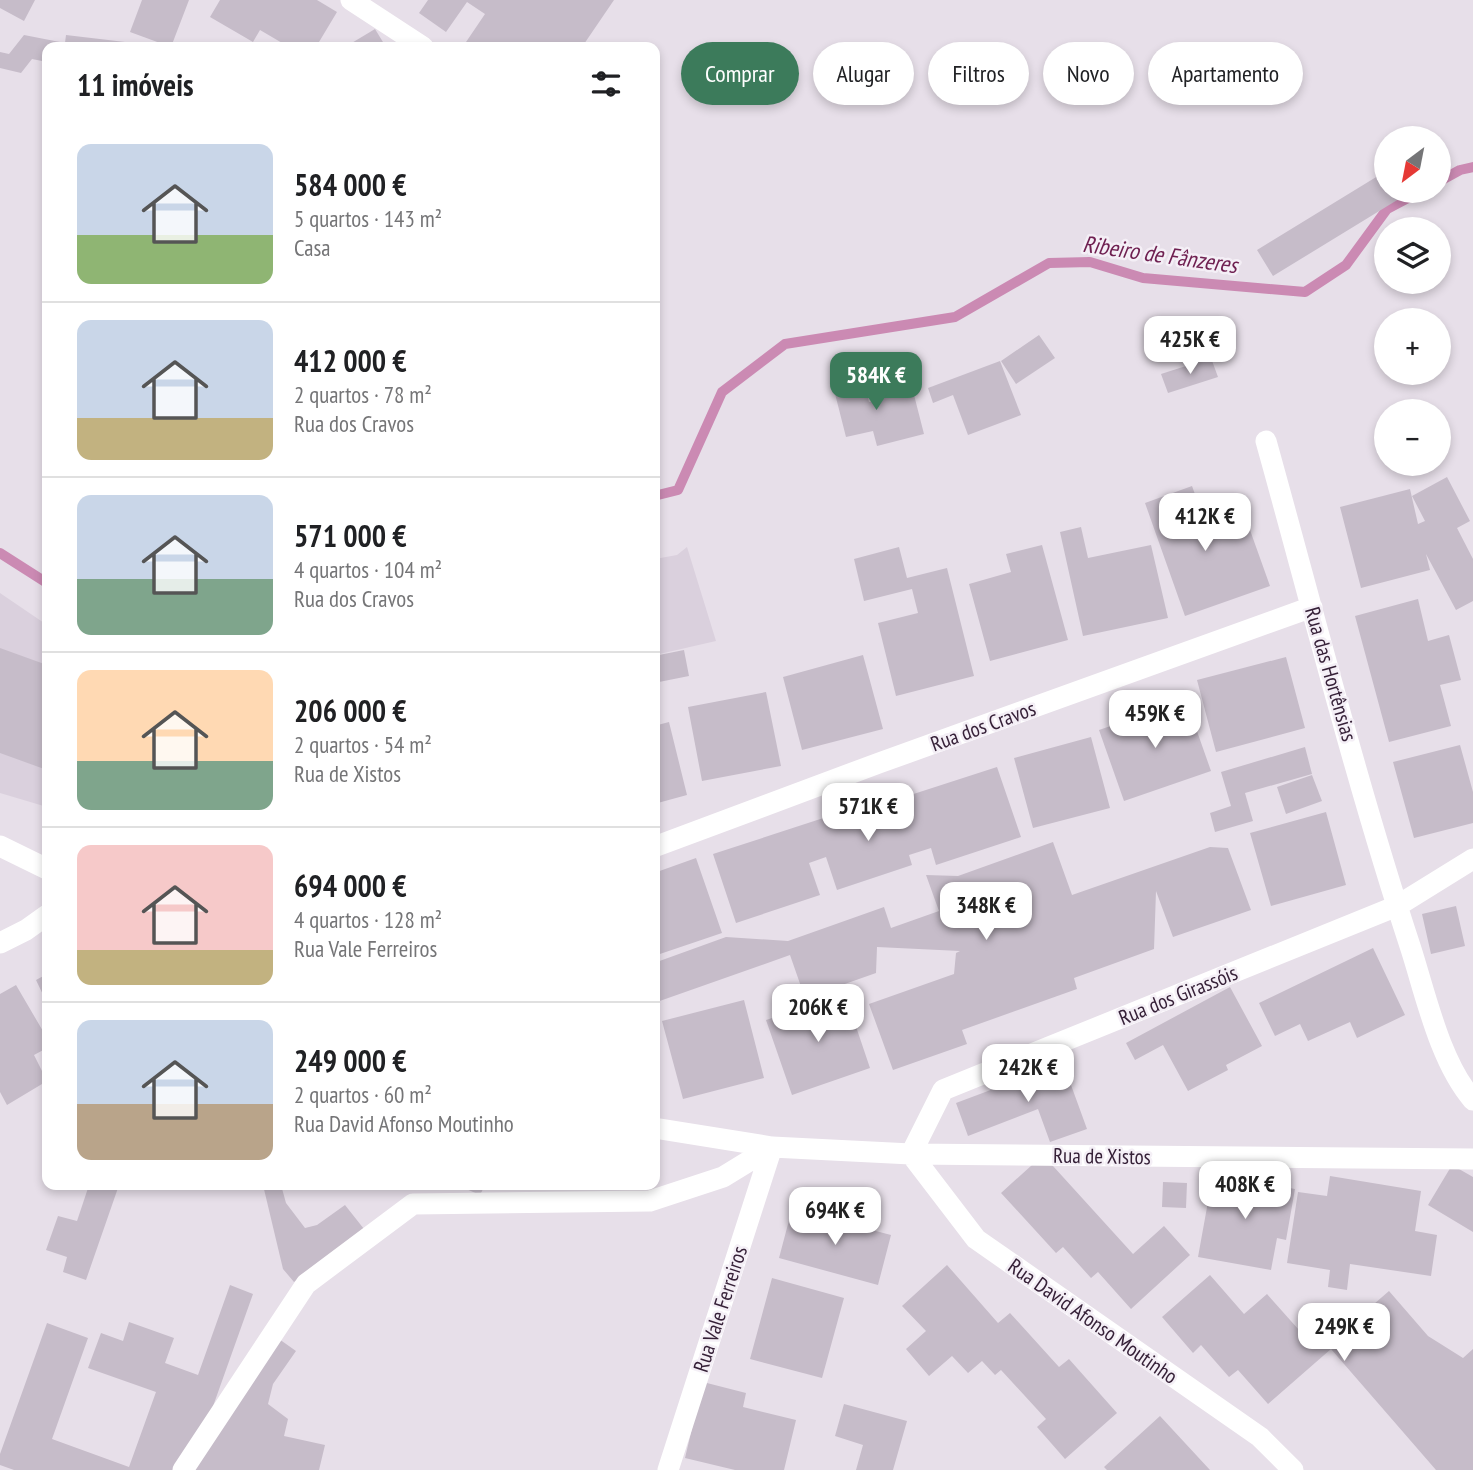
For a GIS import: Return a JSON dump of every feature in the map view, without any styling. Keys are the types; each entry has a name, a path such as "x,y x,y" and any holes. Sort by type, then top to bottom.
{"street":[{"path":"351,0 415,42"},
{"name":"Rua das Hortênsias","path":"1266,441 1397,906 1439,1035 1462,1088 1473,1100"},
{"name":"Rua dos Cravos","path":"660,845 1312,607"},
{"path":"0,846 42,867"},
{"name":"Rua dos Girassóis","path":"911,1154 943,1090 1397,906 1473,859"},
{"path":"0,943 42,919"},
{"name":"Rua de Xistos","path":"660,1130 772,1147 911,1154 1473,1159"},
{"path":"183,1470 306,1284 413,1204 650,1201 723,1177 772,1147"},
{"name":"Rua Vale Ferreiros","path":"668,1470 772,1147"},
{"name":"Rua David Afonso Moutinho","path":"911,1154 976,1239 1260,1437 1293,1470"}],"shaded area":[{"path":"687,547 716,641 660,654 660,558 677,555"},
{"path":"0,593 42,622 42,806 0,793"}],"building":[{"path":"0,0 35,0 24,21 0,8"},
{"path":"142,0 189,0 173,42 157,42 130,32"},
{"path":"220,0 317,0 337,12 319,42 280,42 260,30 253,42 210,17"},
{"path":"428,0 614,0 585,42 466,42 485,14 467,2 446,32 419,13"},
{"path":"375,29 383,42 353,42"},
{"path":"24,35 60,42 42,42 42,61 32,59 21,73 0,68 0,52 9,54"},
{"path":"66,35 125,42 65,42"},
{"path":"1374,178 1374,203 1392,203 1273,276 1257,250"},
{"path":"1039,335 1055,358 1016,384 1001,361"},
{"path":"1211,358 1218,377 1168,393 1161,374"},
{"path":"1000,361 1021,415 968,435 953,395 933,403 928,388"},
{"path":"861,371 869,402 913,391 924,434 877,446 873,431 846,437 831,378"},
{"path":"1447,477 1470,521 1457,528 1473,559 1473,601 1456,610 1426,554 1430,570 1361,588 1340,507 1410,489 1418,524 1425,521 1412,496"},
{"path":"1192,486 1208,530 1245,516 1270,586 1185,616 1145,503"},
{"path":"1081,527 1088,558 1151,545 1168,618 1083,636 1060,532"},
{"path":"1042,545 1068,640 990,661 969,584 1011,572 1006,554"},
{"path":"899,547 907,578 947,568 974,676 896,696 878,623 918,613 912,589 864,601 854,559"},
{"path":"1418,599 1428,641 1449,635 1461,680 1440,685 1451,726 1389,742 1355,616"},
{"path":"0,648 42,663 42,768 0,753"},
{"path":"684,650 689,676 660,682 660,655"},
{"path":"863,655 883,729 802,750 783,677"},
{"path":"1286,657 1305,728 1216,752 1197,680"},
{"path":"766,692 781,766 702,781 688,707"},
{"path":"1186,700 1211,771 1124,801 1099,730"},
{"path":"669,722 687,795 660,802 660,724"},
{"path":"1091,737 1110,808 1033,828 1014,758"},
{"path":"1460,745 1473,792 1473,823 1414,838 1393,762"},
{"path":"1305,747 1312,774 1245,793 1253,821 1215,832 1210,813 1231,806 1221,772"},
{"path":"997,767 1021,837 936,865 931,848 909,855 912,865 837,890 826,857 809,863 820,895 736,923 713,854 894,795 895,800"},
{"path":"1312,775 1322,801 1286,814 1277,787"},
{"path":"1326,812 1346,885 1271,906 1250,833"},
{"path":"1053,842 1072,895 1210,847 1228,848 1251,910 1173,937 1156,891 1154,949 1074,978 1077,989 962,1030 967,1044 893,1070 869,1004 954,974 956,953 960,951 877,947 876,973 805,998 790,955 660,1001 660,961 726,937 788,941 884,907 891,928 939,911 926,875 958,876"},
{"path":"696,858 722,933 660,954 660,871"},
{"path":"1456,906 1465,946 1431,954 1422,914"},
{"path":"1373,948 1405,1015 1357,1038 1350,1022 1308,1041 1300,1024 1275,1036 1259,1003"},
{"path":"42,977 42,993 36,980"},
{"path":"16,985 42,1029 42,1051 34,1055 42,1071 42,1084 7,1105 0,1092 0,994"},
{"path":"1230,987 1262,1046 1226,1065 1228,1070 1188,1091 1163,1045 1135,1060 1126,1043"},
{"path":"845,994 870,1068 792,1095 766,1020"},
{"path":"744,1000 764,1078 683,1099 662,1021"},
{"path":"1063,1063 1087,1129 1050,1142 1038,1109 968,1136 956,1103"},
{"path":"1043,1155 1133,1254 1164,1226 1190,1255 1131,1309 1098,1272 1091,1278 1063,1247 1056,1253 1001,1193"},
{"path":"1452,1165 1473,1177 1473,1232 1428,1205"},
{"path":"1213,1174 1295,1189 1286,1240 1277,1238 1271,1270 1198,1257"},
{"path":"1330,1176 1421,1191 1415,1231 1437,1235 1431,1276 1350,1264 1347,1290 1328,1287 1330,1270 1287,1263 1298,1192 1327,1196"},
{"path":"1163,1182 1187,1183 1186,1208 1162,1207"},
{"path":"87,1190 117,1190 86,1280 63,1272 67,1257 46,1250 58,1216 77,1221"},
{"path":"264,1190 282,1190 286,1203 305,1228 317,1225 345,1205 364,1229 294,1282 283,1269"},
{"path":"468,1190 482,1190 480,1195"},
{"path":"792,1209 891,1235 878,1285 779,1258"},
{"path":"947,1265 998,1323 1010,1313 1059,1367 1069,1359 1117,1413 1065,1459 1037,1427 1046,1419 1001,1370 995,1375 982,1361 968,1373 952,1356 929,1376 906,1349 926,1331 902,1306"},
{"path":"1210,1275 1244,1314 1267,1294 1299,1330 1313,1318 1327,1334 1340,1342 1352,1323 1389,1291 1428,1336 1463,1358 1473,1349 1473,1470 1436,1470 1331,1349 1268,1404 1238,1370 1229,1377 1201,1345 1193,1353 1162,1317"},
{"path":"772,1278 844,1298 822,1378 750,1359"},
{"path":"230,1285 253,1294 196,1454 279,1339 296,1351 273,1384 268,1404 288,1419 284,1436 325,1445 319,1470 14,1470 0,1465 0,1454 47,1323 88,1338 52,1439 129,1467 156,1392 88,1368 101,1333 123,1341 129,1322 174,1338 165,1363 198,1375"},
{"path":"703,1382 746,1393 743,1407 796,1420 784,1470 735,1470 685,1458"},
{"path":"844,1404 907,1421 893,1470 856,1470 863,1445 835,1436"},
{"path":"1160,1416 1210,1470 1107,1470 1104,1467"}],"waterway":[{"name":"Ribeiro de Fânzeres","path":"1451,175 1473,167"},
{"name":"Ribeiro de Fânzeres","path":"660,494 678,490 722,392 785,344 955,317 1049,263 1090,262 1143,278 1305,292 1346,265 1387,209 1398,203"},
{"name":"Ribeiro de Fânzeres","path":"0,553 42,580"}]}
